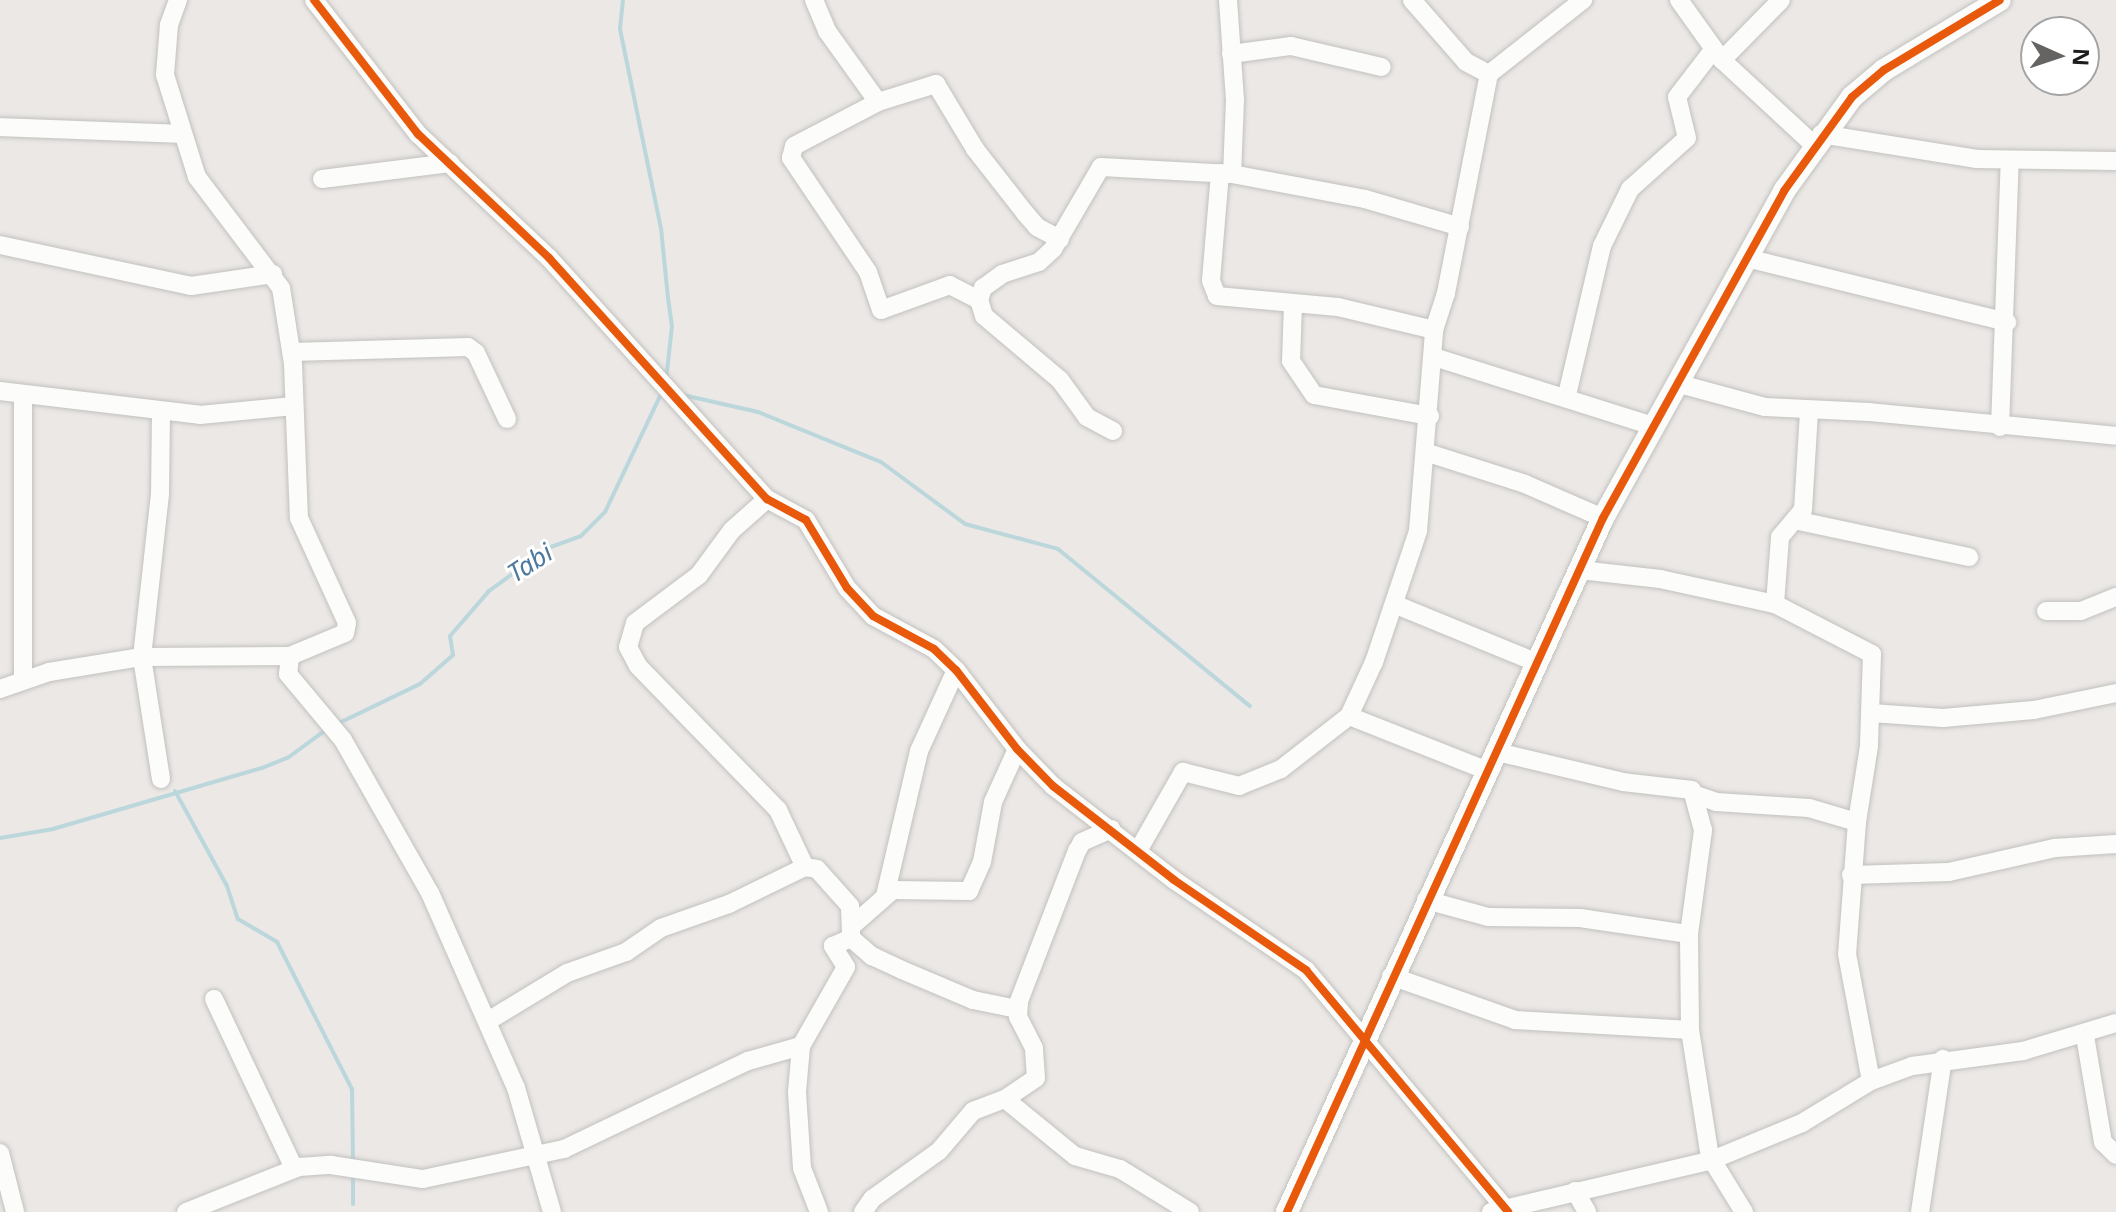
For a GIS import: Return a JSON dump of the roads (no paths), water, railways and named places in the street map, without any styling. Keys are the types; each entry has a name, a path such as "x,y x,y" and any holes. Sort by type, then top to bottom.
{"street":[{"path":"0,689 23,680 142,657 290,656 348,628 299,518 292,352 286,305 273,274 197,177 182,134 165,59 178,0"},
{"path":"314,0 418,134 549,258 767,499 806,520 847,588 873,616 934,649 956,670 1017,749 1053,786 1139,849 1174,880 1306,970 1365,1036 1502,1210 1711,1158 1802,1123 1871,1081 1943,1059 2023,1051 2085,1036 2116,1023"},
{"path":"814,0 827,31 878,102"},
{"path":"1228,0 1231,54 1226,173 1213,292 1223,299 1366,312 1434,330"},
{"path":"1412,0 1466,62 1489,74"},
{"path":"1139,849 1183,772 1239,786 1265,778 1349,716 1394,604 1418,531 1430,416 1434,330 1460,227 1489,74 1583,0"},
{"path":"1679,0 1718,55 1818,140 2010,160 2116,161"},
{"path":"1567,395 1602,246 1630,189 1687,138 1677,97 1718,55 1781,0"},
{"path":"1287,1212 1391,976 1603,518 1746,258 1818,140 1852,97 1884,70 2000,0"},
{"path":"1231,54 1291,46 1382,67"},
{"path":"979,300 950,285 881,310 868,272 791,158 794,146 878,102 936,84 975,149 1025,213 1037,227 1060,239"},
{"path":"0,127 182,134"},
{"path":"2000,427 2007,322 2010,160"},
{"path":"322,179 450,163"},
{"path":"1113,431 1087,417 1060,380 984,316 979,300 983,288 1002,274 1039,262 1060,239 1101,167 1226,173 1365,199 1460,227"},
{"path":"0,245 191,286 273,274"},
{"path":"1746,258 2007,322"},
{"path":"1293,304 1291,361 1314,395 1430,416"},
{"path":"292,352 468,347 476,353 507,419"},
{"path":"1434,357 1567,395 1653,426"},
{"path":"1676,383 1765,407 1869,412 2116,436"},
{"path":"0,391 161,412 228,416 294,406"},
{"path":"23,395 23,680"},
{"path":"1775,604 1780,537 1799,521 1805,495 1809,411"},
{"path":"161,412 160,494 142,657 161,779"},
{"path":"1425,452 1525,484 1603,518"},
{"path":"767,499 732,530 699,575 635,623 628,647 638,666 778,810 805,867"},
{"path":"1799,521 1969,557"},
{"path":"1580,570 1660,579 1775,604 1872,654 1871,713 1851,875 1849,984 1871,1081"},
{"path":"2046,611 2081,611 2116,597"},
{"path":"1394,604 1538,663"},
{"path":"290,656 291,683 343,740 387,808 488,1021 539,1154 552,1212"},
{"path":"885,896 919,751 956,670"},
{"path":"1871,713 1943,718 2034,710 2116,693"},
{"path":"1349,716 1492,761 1623,782 1687,786 1696,795 1716,802 1809,808 1857,822"},
{"path":"819,1212 802,1168 797,1092 801,1046 846,967 833,946 885,896 906,887 969,891 982,862 993,802 1017,749"},
{"path":"1696,795 1702,856 1689,934 1690,1030 1711,1158 1744,1212"},
{"path":"863,1212 872,1199 939,1151 973,1111 1005,1099 1036,1078 1034,1048 1017,1009 1077,851 1082,842 1111,829"},
{"path":"1851,875 1949,872 2055,848 2116,844"},
{"path":"488,1021 567,973 626,952 661,928 729,904 805,867 817,869 850,906 852,931 872,956 973,1000 1017,1009"},
{"path":"1426,900 1488,917 1580,918 1689,934"},
{"path":"1391,976 1515,1020 1690,1030"},
{"path":"214,999 294,1168"},
{"path":"2085,1036 2103,1142 2116,1155"},
{"path":"196,1210 294,1168 331,1165 423,1179 564,1149 748,1061 801,1046"},
{"path":"1920,1212 1943,1059"},
{"path":"1005,1099 1075,1156 1142,1180 1190,1212"},
{"path":"0,1153 15,1212"},
{"path":"1575,1191 1587,1212"}],"waterway":[{"name":"Tabi","path":"623,0 620,29 661,228 672,326 666,380"},
{"name":"Tabi","path":"335,725 420,684 453,655 450,636 489,591 548,548 581,536 605,512 662,392"},
{"path":"683,395 758,412 881,462 965,524 1058,549 1250,706"},
{"name":"Tabi","path":"0,838 53,829 262,768 289,757 327,729"},
{"path":"175,791 227,886 238,919 277,942 352,1089 353,1161"},
{"path":"353,1174 353,1204"}]}
